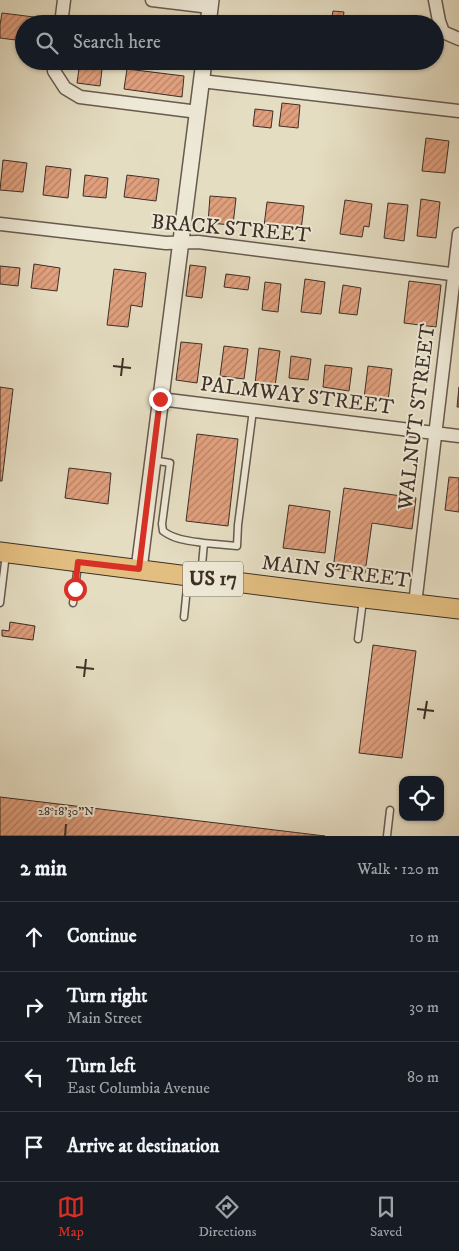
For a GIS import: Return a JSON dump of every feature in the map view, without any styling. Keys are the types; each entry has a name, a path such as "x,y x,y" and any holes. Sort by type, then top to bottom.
{"main road":[{"name":"MAIN STREET","path":"3,553 459,609"}],"street":[{"path":"62,15 64,0"},
{"path":"152,0 211,3"},
{"path":"435,0 438,15"},
{"path":"444,32 459,39"},
{"path":"56,70 65,88 80,97 198,112"},
{"path":"139,569 203,70"},
{"path":"201,81 459,111"},
{"name":"BRACK STREET","path":"0,224 166,243 198,242 457,275"},
{"name":"WALNUT STREET","path":"415,604 457,275 459,234"},
{"name":"PALMWAY STREET","path":"160,399 459,436"}],"lane":[{"path":"152,460 170,463 162,528 164,532 169,536 179,539 237,546 253,410"},
{"path":"145,519 163,521"},
{"path":"184,617 204,543"},
{"path":"0,603 3,553"},
{"path":"73,603 78,562"},
{"path":"358,639 364,598"},
{"path":"387,836 390,810"}],"building":[{"path":"333,11 344,12 344,15 332,15"},
{"path":"2,13 18,15 15,15 15,40 0,38"},
{"path":"79,70 102,70 100,86 77,83"},
{"path":"127,70 184,76 182,97 124,89"},
{"path":"282,103 300,105 298,128 279,126"},
{"path":"255,109 273,111 271,128 253,126"},
{"path":"426,138 449,141 445,173 422,171"},
{"path":"3,160 27,163 23,192 0,190"},
{"path":"46,166 71,169 68,198 43,195"},
{"path":"85,175 108,178 106,198 83,196"},
{"path":"127,175 159,179 156,201 124,197"},
{"path":"210,196 236,198 233,225 208,223"},
{"path":"421,199 440,202 436,238 417,236"},
{"path":"345,200 372,204 369,227 364,226 362,237 340,234"},
{"path":"267,202 304,206 301,230 264,226"},
{"path":"388,203 408,205 404,241 384,238"},
{"path":"34,264 60,268 57,291 31,288"},
{"path":"190,265 206,267 202,298 186,296"},
{"path":"0,266 20,268 18,286 0,284"},
{"path":"114,269 146,273 142,307 131,305 128,327 107,325"},
{"path":"226,274 250,277 248,290 224,287"},
{"path":"305,279 325,282 321,314 301,312"},
{"path":"409,281 441,285 436,327 404,323"},
{"path":"265,282 281,284 278,312 262,310"},
{"path":"343,285 361,288 357,315 339,313"},
{"path":"181,342 202,344 197,383 176,380"},
{"path":"224,346 248,349 244,379 220,376"},
{"path":"259,348 280,351 275,386 255,384"},
{"path":"291,356 311,359 308,380 289,378"},
{"path":"325,365 352,368 349,391 323,387"},
{"path":"368,366 392,369 388,401 364,398"},
{"path":"0,387 13,389 2,481 0,481"},
{"path":"459,387 459,407 457,407"},
{"path":"197,434 238,439 228,526 186,521"},
{"path":"69,468 111,473 108,504 65,498"},
{"path":"449,477 459,478 459,512 445,510"},
{"path":"344,488 416,498 412,529 372,523 365,573 333,569"},
{"path":"289,505 330,511 325,553 283,548"},
{"path":"10,622 35,626 33,640 2,636 2,630 9,631"},
{"path":"373,645 416,651 402,758 359,753"},
{"path":"0,797 325,836 0,836"}],"route":[{"path":"75,589 78,562 139,569 160,399"}]}
